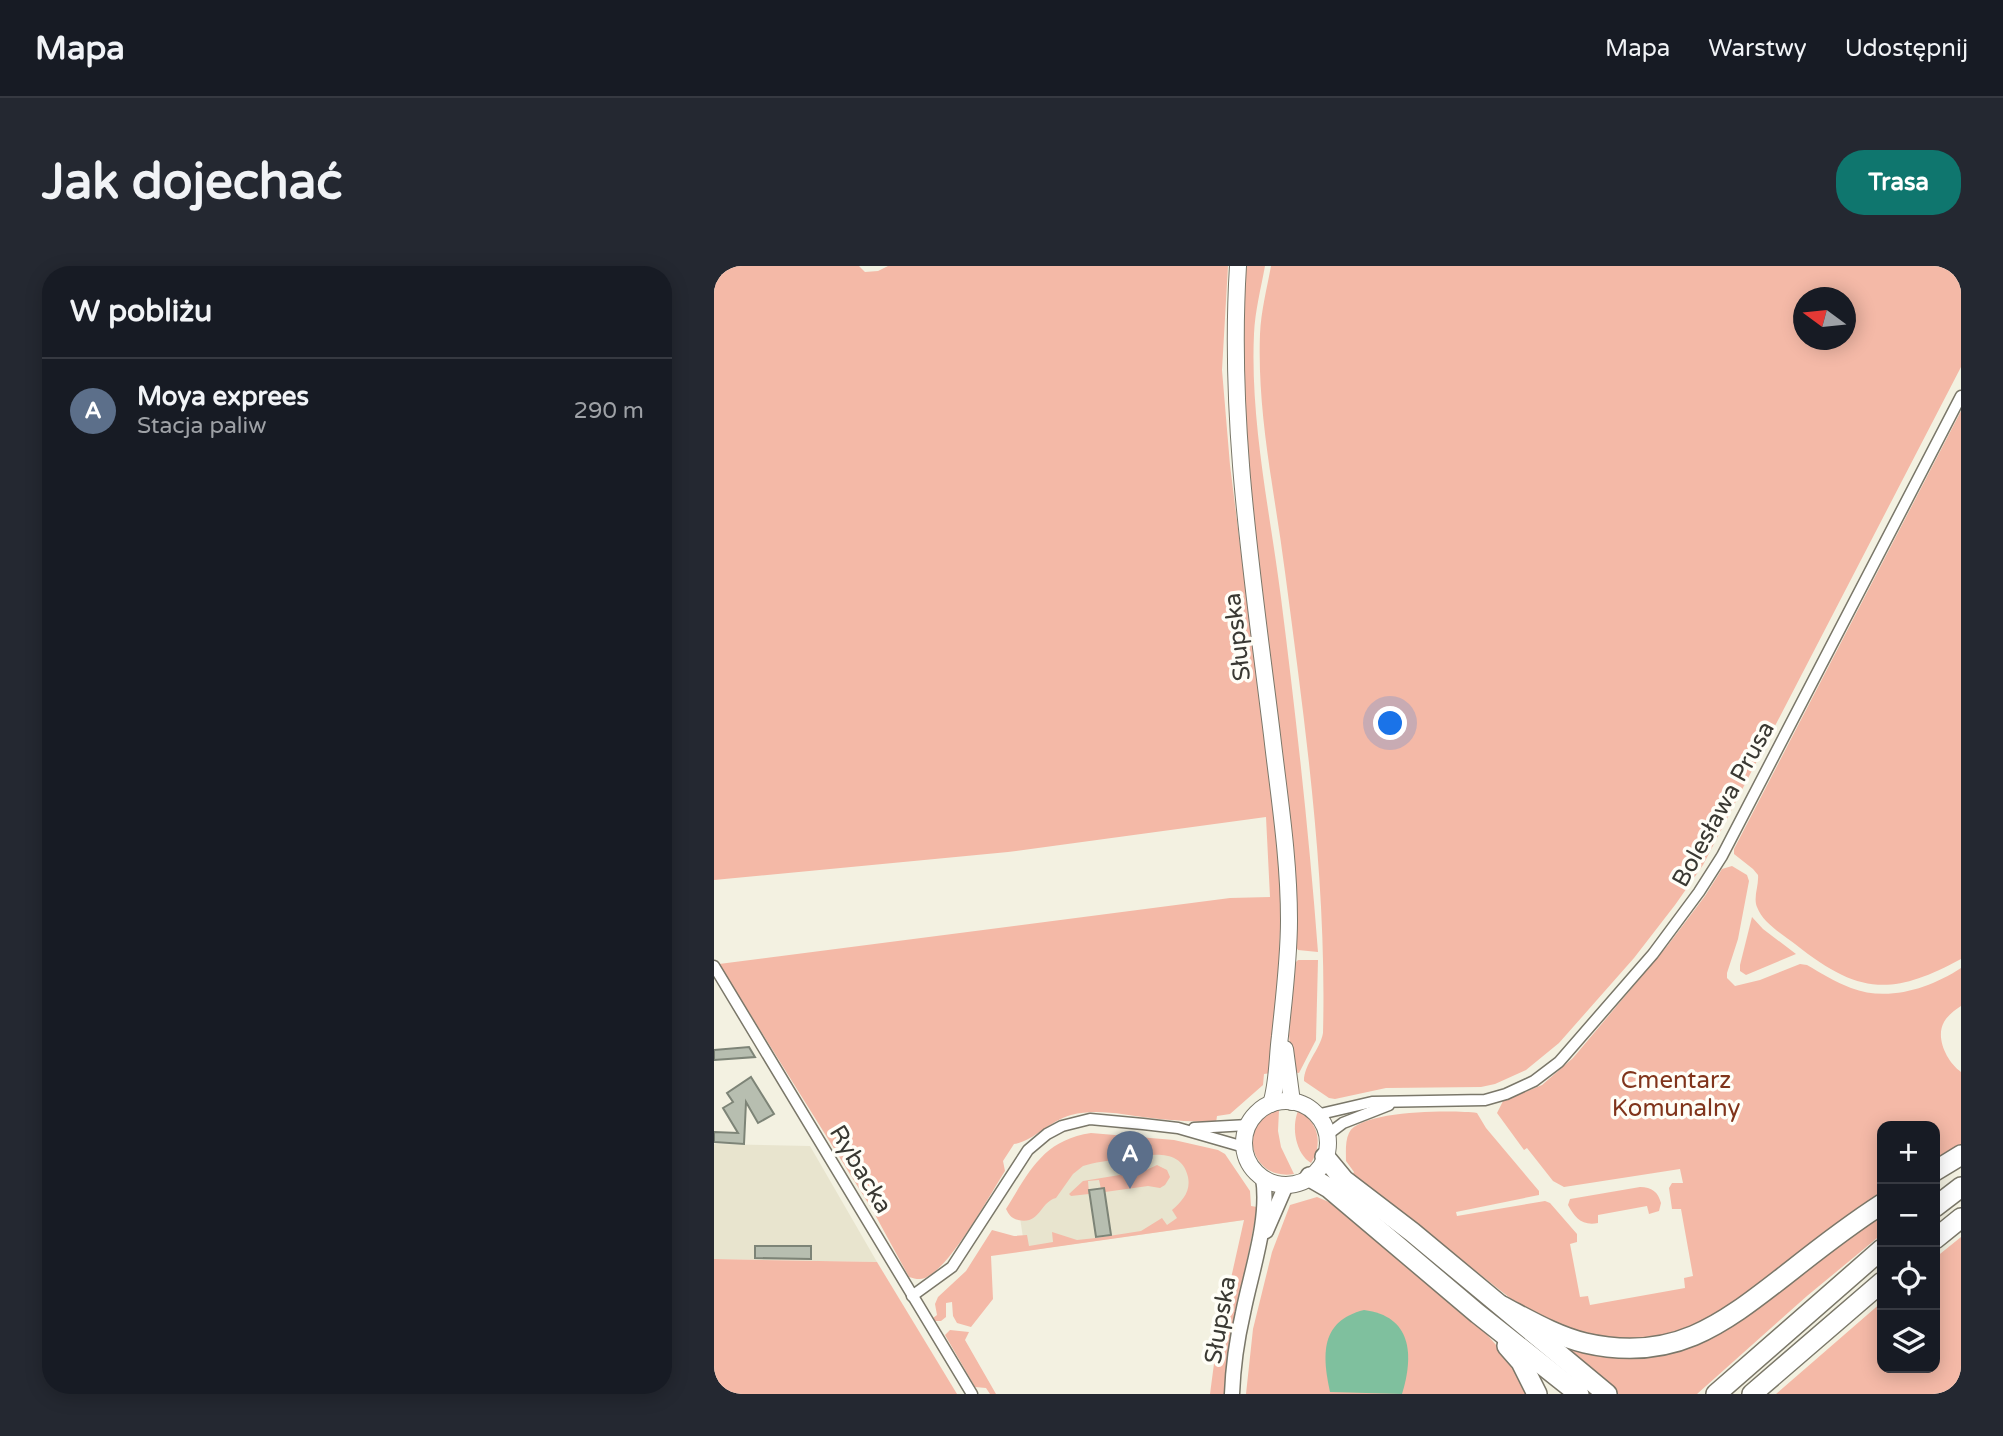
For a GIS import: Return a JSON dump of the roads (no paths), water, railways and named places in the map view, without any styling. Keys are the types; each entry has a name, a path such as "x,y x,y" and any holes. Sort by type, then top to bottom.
{"highway":[{"path":"1940,1168 1961,1155"},
{"path":"1325,1157 1338,1176 1412,1231 1607,1394"},
{"path":"1310,1177 1329,1188 1478,1314 1579,1394"},
{"path":"1940,1203 1961,1187"},
{"path":"1502,1306 1536,1324 1585,1343 1642,1347 1686,1339 1713,1328 1740,1311 1877,1207"},
{"path":"1940,1235 1961,1218"},
{"path":"1940,1243 1961,1229"},
{"path":"1716,1394 1877,1254"},
{"path":"1752,1394 1877,1286"},
{"path":"1478,1314 1521,1362 1536,1394"}],"main road":[{"name":"Słupska","path":"1238,266 1235,356 1240,464 1288,877 1288,955 1271,1104"},
{"name":"Słupska","path":"1284,1001 1286,1053 1292,1102"},
{"path":"1292,1102 1301,1104 1317,1115 1327,1135 1325,1157 1310,1177 1286,1185 1263,1178 1250,1164 1244,1147 1248,1125 1257,1112 1271,1104 1292,1102"},
{"name":"Słupska","path":"1232,1394 1238,1336 1264,1204 1263,1178"},
{"name":"Słupska","path":"1256,1255 1286,1185"}],"street":[{"name":"Bolesława Prusa","path":"1317,1115 1372,1102 1485,1100 1534,1081 1569,1051 1653,954 1692,903 1722,856 1961,396"},
{"name":"Rybacka","path":"714,966 972,1394"},
{"name":"Bolesława Prusa","path":"1327,1135 1343,1123 1361,1115 1405,1101"},
{"path":"912,1296 952,1267 1023,1157 1047,1134 1069,1123 1090,1119 1178,1128 1248,1125"},
{"path":"1178,1128 1244,1147"}],"place":[{"name":"Moya exprees","path":"1130,1189"}],"park label":[{"name":"Cmentarz Komunalny","path":"1676,1094"}]}
